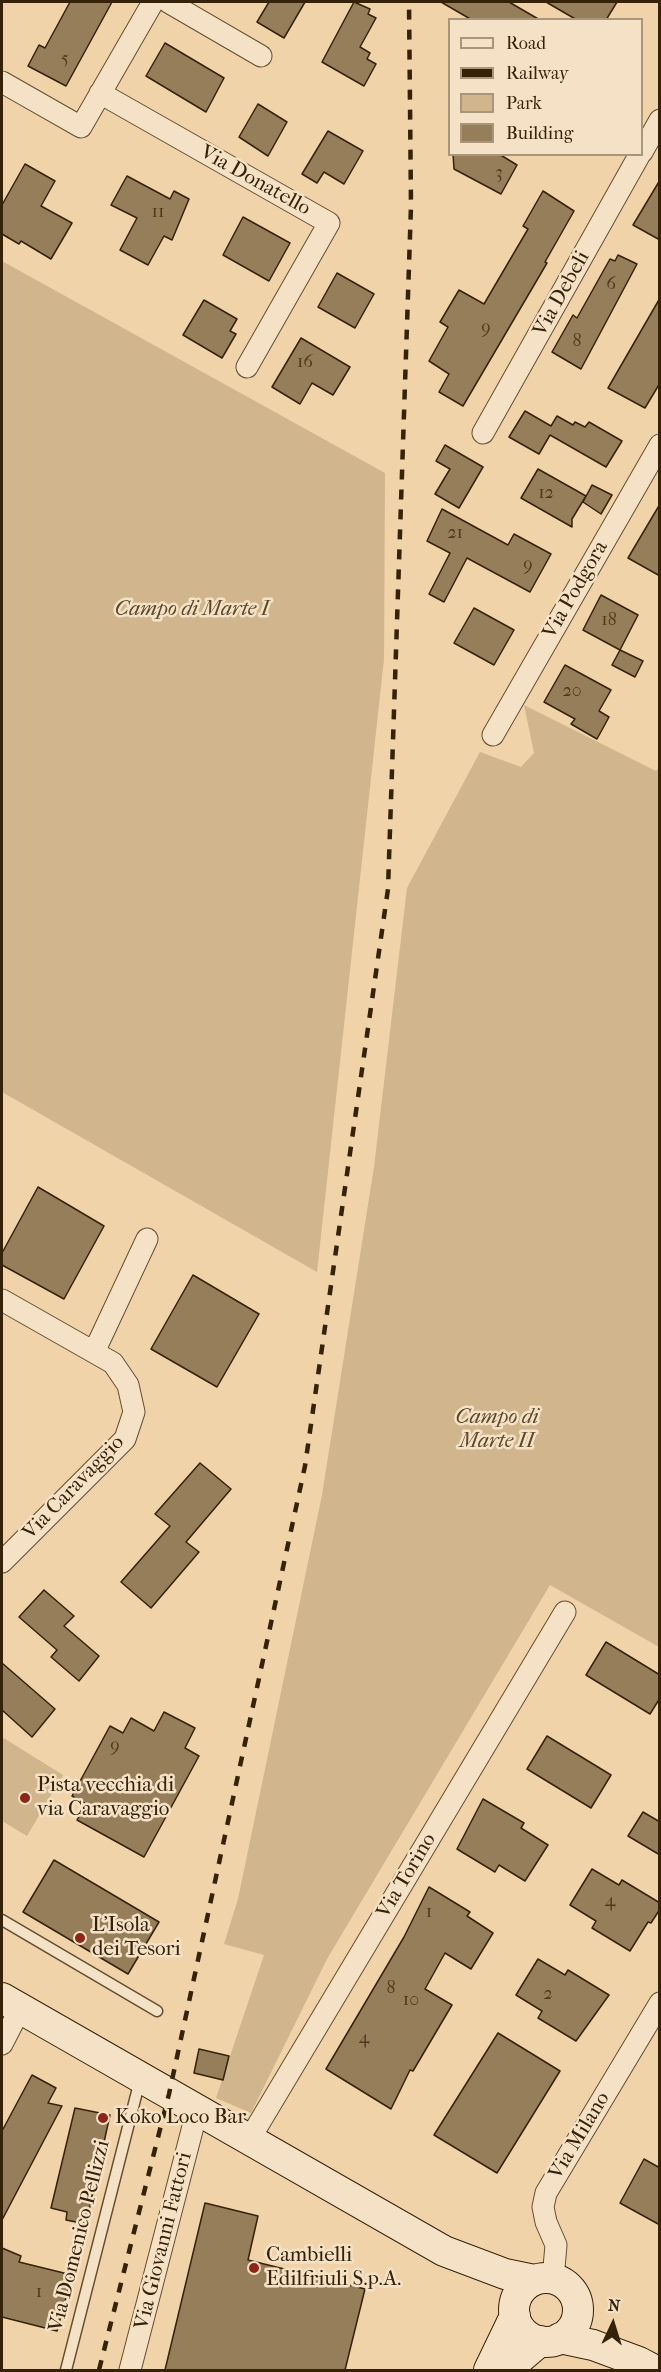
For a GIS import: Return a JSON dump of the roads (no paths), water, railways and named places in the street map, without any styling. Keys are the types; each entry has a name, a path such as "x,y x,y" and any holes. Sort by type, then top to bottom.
{"main road":[{"path":"11,2003 444,2251 505,2274 544,2279 569,2288 577,2305 592,2322 647,2366"},
{"path":"444,2251 514,2312 524,2332 550,2339 593,2345 647,2366"},
{"path":"489,2370 514,2312 520,2291 544,2279"},
{"path":"506,2370 574,2324 577,2305"}],"street":[{"path":"2,82 81,127 153,2"},
{"path":"168,2 261,56"},
{"name":"Via Donatello","path":"100,93 329,223 247,367"},
{"name":"Via Debeli","path":"643,150 660,120"},
{"name":"Via Debeli","path":"483,433 639,156"},
{"name":"Via Podgora","path":"493,735 660,444"},
{"path":"94,1352 147,1239"},
{"name":"Via Caravaggio","path":"2,1300 113,1363 128,1384 134,1412 132,1426 125,1439 2,1562"},
{"name":"Via Torino","path":"249,2140 565,1612"},
{"name":"Via Milano","path":"544,2279 556,2245 546,2222 543,2207 546,2193 660,2002"},
{"path":"2,2044 11,2003"},
{"name":"Via Giovanni Fattori","path":"130,2370 197,2110"}],"lane":[{"path":"2,1920 157,2011"},
{"name":"Via Domenico Pellizzi","path":"66,2370 141,2077"}],"railway":[{"path":"99,2370 169,2094 305,1466 388,889 411,206 409,2"}],"place":[{"name":"Pista vecchia di via Caravaggio","path":"25,1798"},
{"name":"L'Isola dei Tesori","path":"80,1938"},
{"name":"Koko Loco Bar","path":"103,2118"},
{"name":"Cambielli Edilfriuli S.p.A.","path":"254,2268"}],"park label":[{"name":"Campo di Marte I","path":"192,610"},
{"name":"Campo di Marte II","path":"497,1430"}]}
